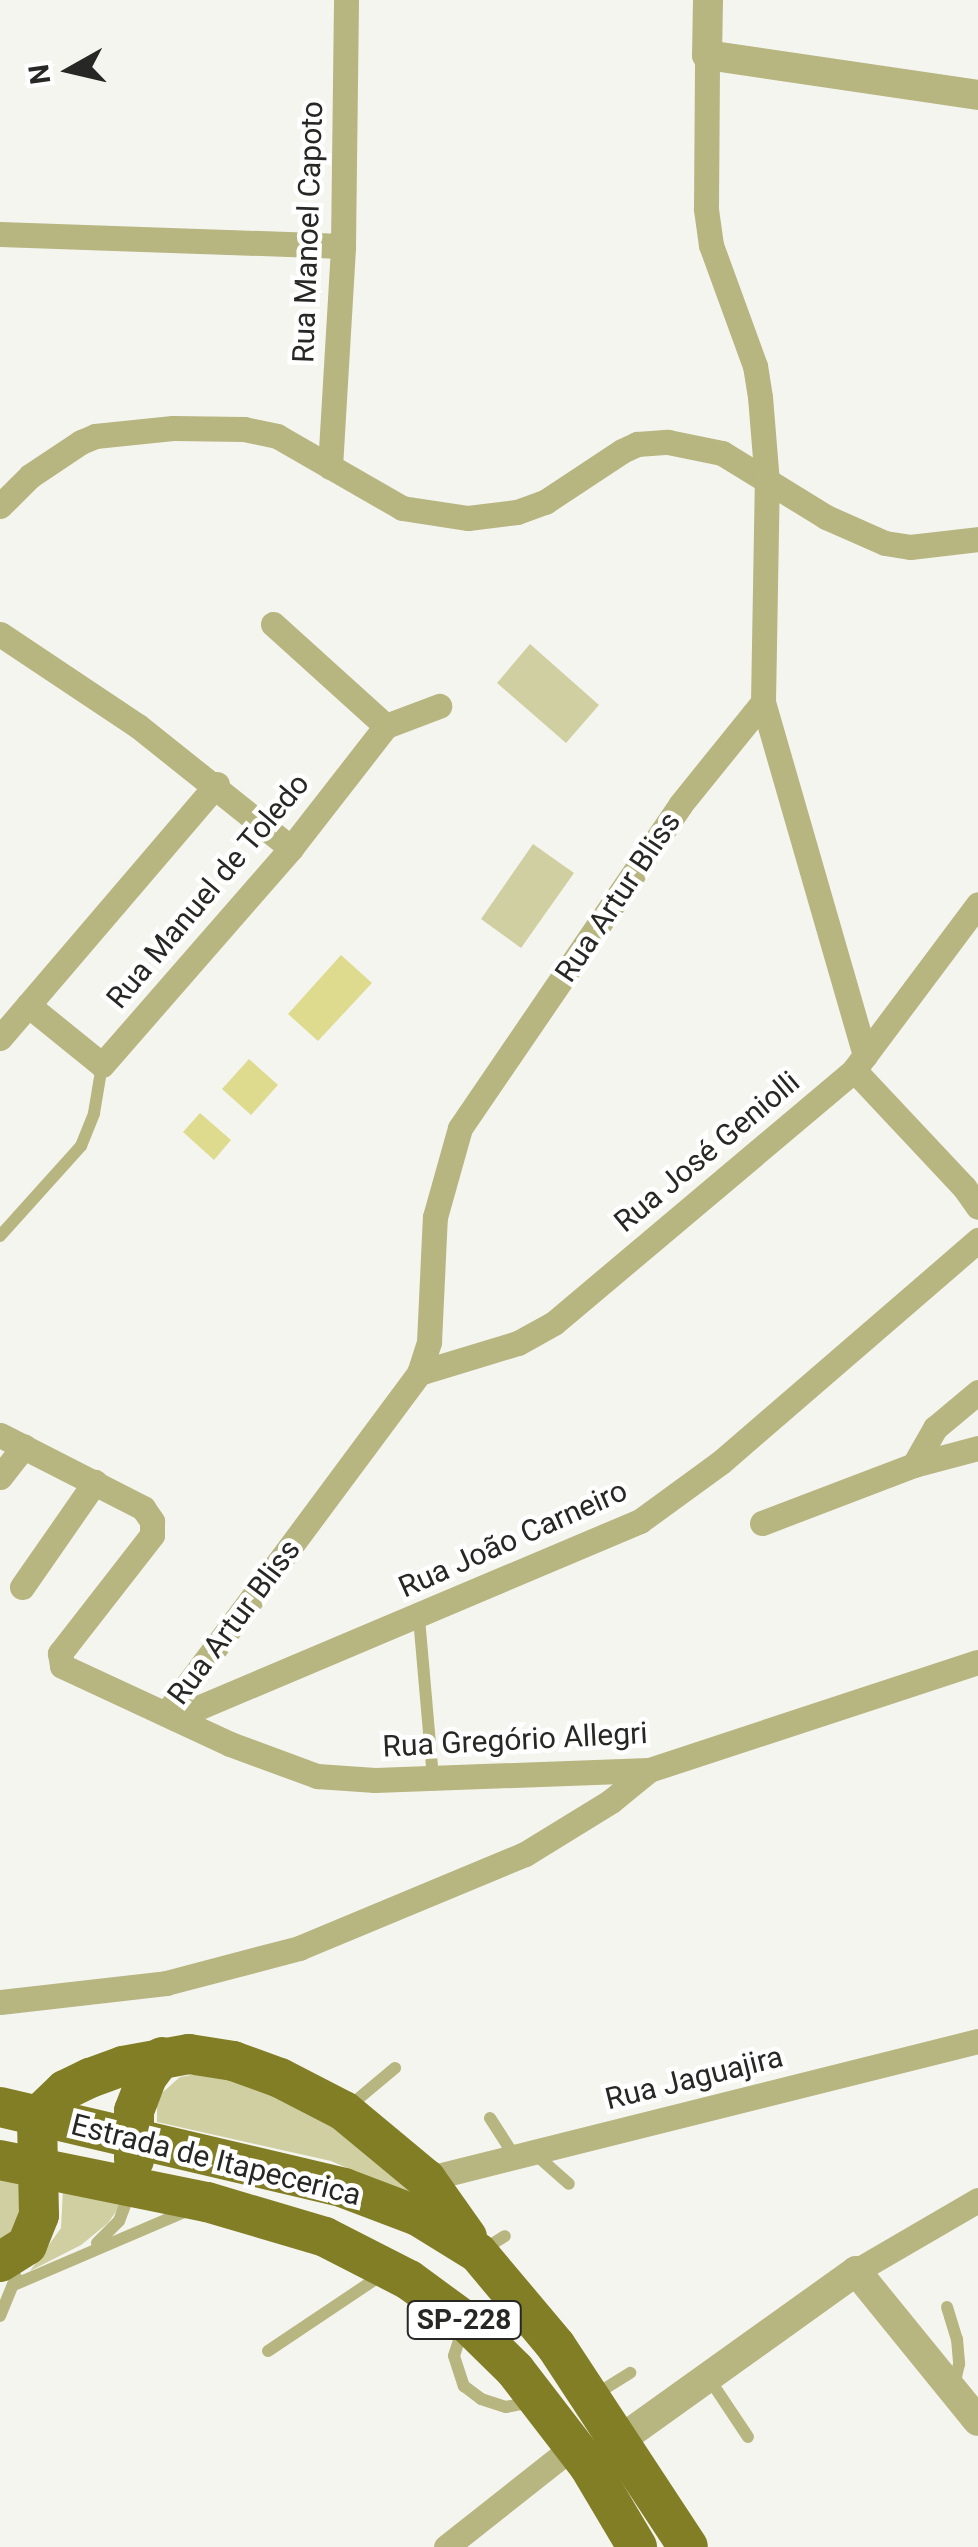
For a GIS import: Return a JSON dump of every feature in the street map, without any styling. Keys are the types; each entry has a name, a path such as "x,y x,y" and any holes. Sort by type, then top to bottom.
{"main road":[{"path":"11,2266 34,2233 39,2215 18,2163 19,2112 123,2066 189,2054 234,2061 344,2111 426,2179 492,2244"},
{"path":"132,2188 140,2091 162,2057"},
{"name":"Estrada de Itapecerica","path":"19,2112 344,2188 492,2244 532,2312 688,2547"},
{"name":"Estrada de Itapecerica","path":"18,2163 207,2202 325,2236 390,2270 465,2321 515,2370 581,2456 636,2547"}],"street":[{"name":"Rua Manoel Capoto","path":"330,466 343,246 346,0"},
{"path":"708,0 706,208 711,245 754,366 767,482 763,702 859,1063 978,1207"},
{"path":"706,55 978,95"},
{"path":"0,234 343,246"},
{"path":"0,506 30,476 95,436 173,428 244,429 277,436 402,508 468,518 517,512 545,502 637,444 668,442 722,452 852,532 884,543 910,546 978,540"},
{"path":"273,624 386,726 439,706"},
{"path":"0,634 217,784 291,848"},
{"name":"Rua Artur Bliss","path":"170,1716 419,1372 429,1342 435,1217 460,1128 680,806 763,702"},
{"name":"Rua Manuel de Toledo","path":"102,1065 291,848 386,726"},
{"path":"0,1038 217,784"},
{"name":"Rua José Geniolli","path":"419,1372 518,1343 554,1322 859,1063 978,904"},
{"path":"28,1005 102,1065"},
{"name":"Rua João Carneiro","path":"170,1716 419,1618 640,1521 722,1462 978,1240"},
{"path":"914,1465 935,1428 978,1392"},
{"path":"0,1477 12,1440 95,1482 22,1587"},
{"path":"762,1523 914,1465 978,1448"},
{"name":"Rua Gregório Allegri","path":"95,1482 143,1508 152,1521 152,1535 60,1653 62,1666 170,1716 318,1776 433,1779 649,1770 978,1662"},
{"path":"0,2002 166,1983 299,1948 525,1854 611,1802 649,1770"},
{"name":"Rua Jaguajira","path":"426,2179 978,2041"},
{"path":"446,2547 581,2456 619,2438 856,2270 978,2200"},
{"path":"856,2270 978,2421"}],"lane":[{"path":"0,1236 81,1146 94,1113 102,1065"},
{"path":"419,1618 433,1779"},
{"path":"344,2111 395,2068"},
{"path":"490,2118 524,2154 568,2184"},
{"path":"87,2252 119,2222 132,2188"},
{"path":"0,2316 11,2266 87,2252 207,2202"},
{"path":"268,2351 390,2270"},
{"path":"947,2307 957,2339 959,2364 954,2387"},
{"path":"591,2397 630,2373"},
{"path":"708,2376 748,2437"}],"green space":[{"path":"530,644 599,705 566,743 497,683"},
{"path":"533,844 574,873 521,948 481,919"},
{"path":"201,2073 251,2084 300,2102 391,2166 414,2197 331,2161 157,2122 157,2105 163,2092 180,2077"},
{"path":"0,2178 28,2184 30,2214 0,2251"},
{"path":"63,2189 122,2203 108,2223 81,2245 30,2271 61,2228"}],"shaded area":[{"path":"341,955 372,983 318,1041 288,1014"},
{"path":"249,1059 278,1085 251,1115 222,1089"},
{"path":"200,1113 231,1140 214,1160 183,1132"}]}
